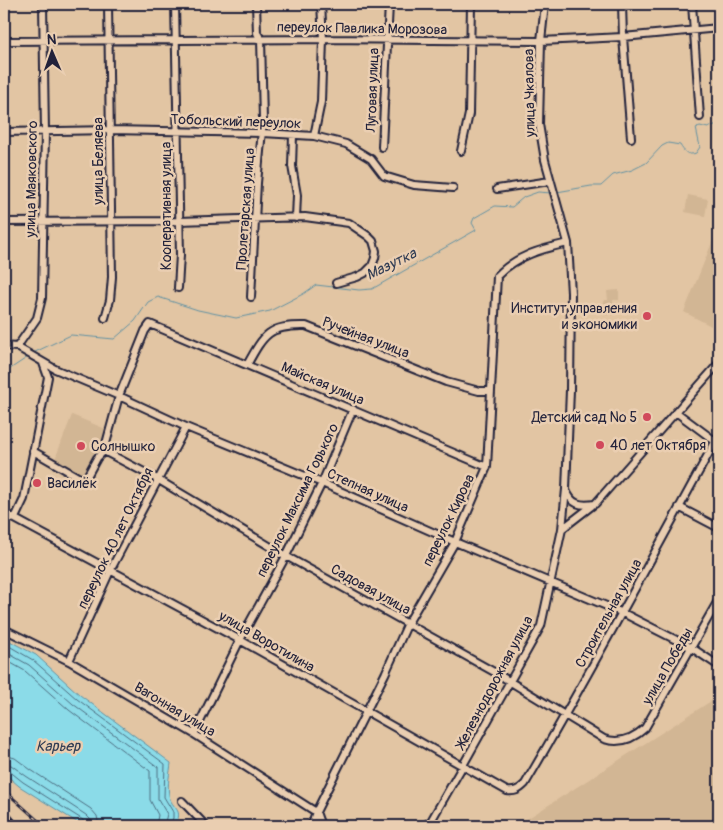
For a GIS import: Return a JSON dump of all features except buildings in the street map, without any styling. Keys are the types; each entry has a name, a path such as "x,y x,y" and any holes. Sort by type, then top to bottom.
{"street":[{"name":"улица Маяковского","path":"18,347 37,318 42,298 45,132 43,4"},
{"name":"улица Беляева","path":"105,318 110,300 112,277 108,4"},
{"name":"Кооперативная улица","path":"176,4 180,255 178,288"},
{"name":"Пролетарская улица","path":"251,297 257,183 263,133 261,39 256,33 256,4"},
{"path":"314,136 321,102 323,39 321,4"},
{"name":"Луговая улица","path":"382,147 389,4"},
{"path":"461,151 469,114 472,41 471,4"},
{"name":"улица Чкалова","path":"545,4 541,41 539,124 550,181"},
{"path":"622,4 630,138"},
{"path":"692,4 700,117"},
{"name":"переулок Павлика Морозова","path":"4,41 261,39 541,41 623,37 719,28"},
{"name":"Тобольский переулок","path":"4,132 111,130 314,136 346,144 371,159 384,176 414,184 453,188"},
{"path":"293,135 292,166 297,195 296,218"},
{"path":"496,189 550,181"},
{"name":"Железнодорожная улица","path":"424,826 431,821 541,626 562,529 566,489 570,390 571,293 568,243 550,181"},
{"path":"4,222 179,221 304,217 349,223 368,236 373,242 376,251 372,266 357,277 336,283"},
{"name":"переулок Кирова","path":"311,826 316,812 385,674 408,623 455,542 487,467 498,276 502,271 531,252 568,243"},
{"name":"Майская улица","path":"119,396 150,324 487,467"},
{"name":"Ручейная улица","path":"247,365 258,345 268,333 292,326 306,326 446,382 479,391 491,391"},
{"name":"Степная улица","path":"4,346 18,347 43,362 186,427 322,483 623,613 692,648 719,666"},
{"path":"15,518 24,499 48,377 43,362"},
{"path":"562,529 595,504 719,363"},
{"path":"33,451 85,480 97,458 104,451 119,396"},
{"name":"переулок Максима Горького","path":"194,734 240,640 286,556 322,483 353,409"},
{"path":"676,412 717,443"},
{"name":"переулок 40 лет Октября","path":"69,661 111,569 186,427"},
{"name":"Строительная улица","path":"517,791 525,784 565,716 623,613 679,507 717,443"},
{"name":"Садовая улица","path":"104,451 157,479 286,556 509,681 604,739 612,741 628,739"},
{"path":"566,489 572,501 578,505 595,504"},
{"path":"679,507 719,528"},
{"name":"улица Воротилина","path":"4,513 240,640 462,767 507,791 517,791"},
{"name":"улица Победы","path":"628,739 645,728 719,598"},
{"name":"Вагонная улица","path":"4,629 69,661 194,734 316,812"},
{"path":"182,802 206,826"},
{"path":"316,812 321,826"}],"shaded area":[{"path":"688,195 708,199 705,216 685,212"},
{"path":"719,225 719,330 684,312"},
{"path":"619,290 619,300 613,300 614,315 604,315 604,300 608,300 607,291"},
{"name":"Солнышко","path":"72,415 108,430 108,434 82,476 55,459"},
{"path":"719,696 719,826 516,826"}],"water":[{"name":"Карьер","path":"4,638 36,655 80,695 171,763 168,783 169,795 179,816 174,826 83,826 19,786 4,773"}],"waterway":[{"name":"Мазутка","path":"557,192 601,186 613,175 632,170 646,163 662,146 668,143 680,145 688,154 696,153 700,147 696,128 700,126 708,128 719,123"},
{"name":"Мазутка","path":"33,353 71,335 114,339 135,321 148,302 158,297 198,310 236,318 270,311 316,285 359,290 372,289 476,230 472,223 474,218 495,206 512,207 524,197 538,192 551,193"},
{"name":"Мазутка","path":"4,373 28,357"}],"railway":[{"path":"4,790 44,826"},
{"path":"4,808 19,826"}],"place":[{"name":"Институт управления и экономики","path":"647,316"},
{"name":"Детский сад № 5","path":"647,417"},
{"name":"40 лет Октября","path":"600,445"},
{"name":"Солнышко","path":"81,446"},
{"name":"Василёк","path":"37,483"}]}
